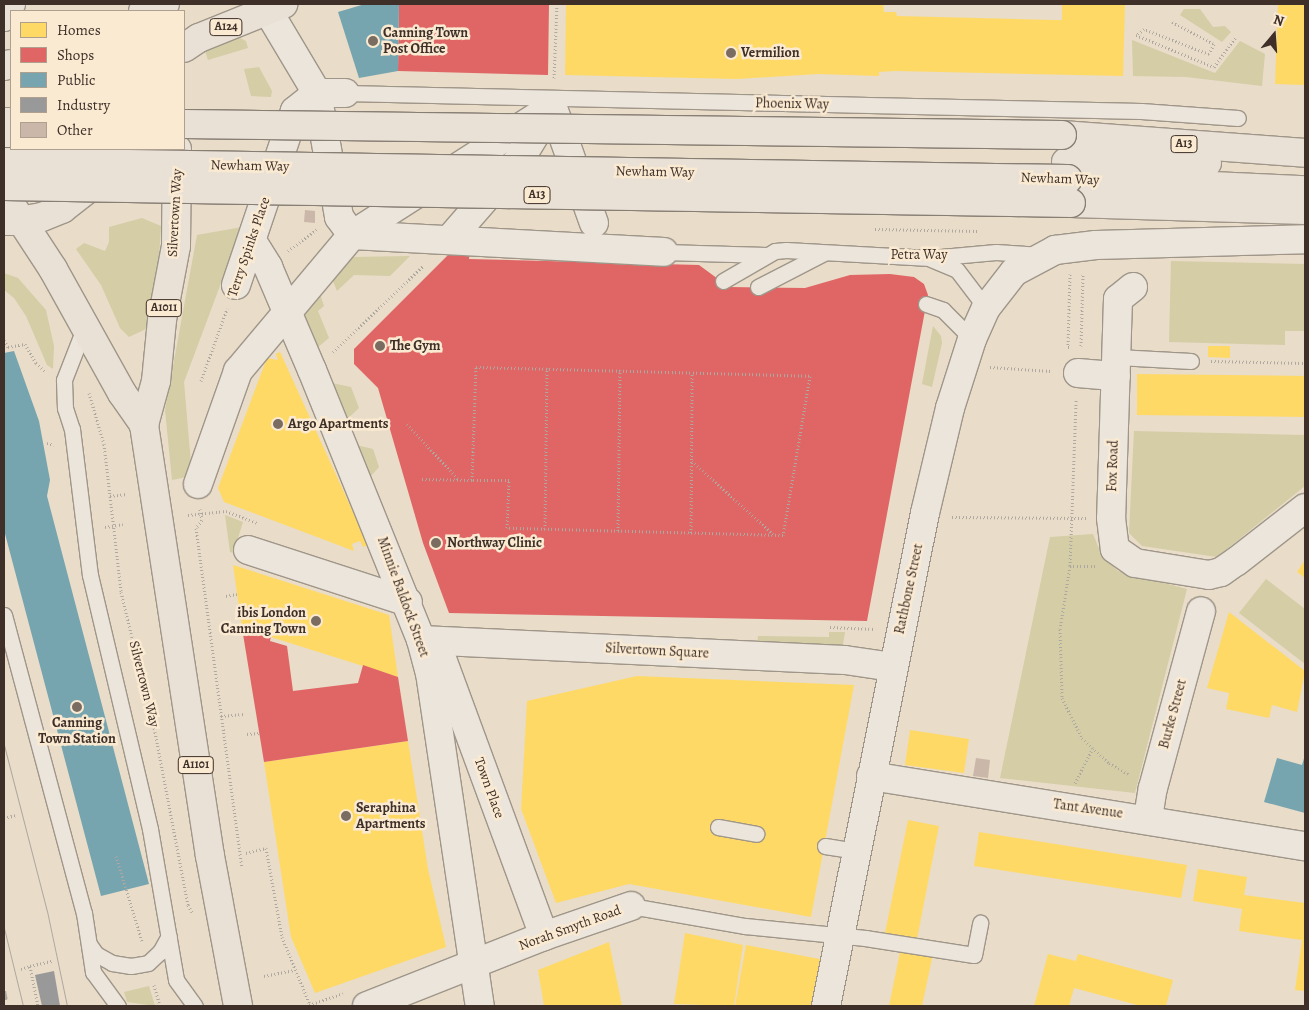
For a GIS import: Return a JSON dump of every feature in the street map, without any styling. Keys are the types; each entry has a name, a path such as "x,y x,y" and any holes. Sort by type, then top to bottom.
{"main road":[{"path":"4,17 11,4"},
{"path":"146,10 166,4"},
{"name":"A124","path":"185,48 276,11"},
{"name":"Newham Way","path":"185,124 1067,170 1305,190"},
{"name":"Newham Way","path":"185,147 1067,170 1305,210"},
{"path":"9,224 62,209 93,185 122,150"},
{"name":"Silvertown Way","path":"177,150 176,246 162,320 156,382 144,425 210,856 238,1006"},
{"name":"Newham Way","path":"4,162 1067,170 1305,153"},
{"name":"Newham Way","path":"4,186 1067,170 1305,158"},
{"name":"Silvertown Way","path":"4,194 9,224 53,269 122,393 144,425"}],"street":[{"path":"276,11 317,93 339,217 352,235"},
{"path":"317,93 345,93"},
{"name":"Terry Spinks Place","path":"236,285 295,111 317,93"},
{"path":"198,484 238,371 352,235 522,110 553,97"},
{"path":"448,240 522,156 553,97"},
{"path":"553,97 594,223"},
{"path":"522,110 522,156"},
{"path":"352,235 664,252"},
{"name":"Rathbone Street","path":"826,1006 893,667 945,427 972,339 986,308 1014,272 1041,255 1068,247 1305,239"},
{"name":"Minnie Baldock Street","path":"252,241 268,267 408,602 428,639 430,673 480,1006"},
{"name":"Fox Road","path":"1123,556 1115,549 1112,540 1111,518 1117,366 1126,293"},
{"path":"1073,373 1117,366"},
{"path":"1123,556 1135,562 1193,574 1221,572 1305,508"},
{"path":"248,550 408,602"},
{"name":"Burke Street","path":"1148,818 1153,788 1201,610"},
{"name":"Silvertown Square","path":"428,639 845,660 893,667"},
{"name":"Town Place","path":"428,639 544,936"},
{"name":"Tant Avenue","path":"871,776 984,796 1064,805 1148,818 1305,846"},
{"name":"Norah Smyth Road","path":"367,1006 544,936 631,906"}],"lane":[{"name":"Phoenix Way","path":"345,93 522,110 1141,111 1238,118"},
{"name":"Petra Way","path":"766,256 786,250 930,258 996,252 1041,255"},
{"path":"758,287 828,251"},
{"path":"664,252 766,256"},
{"path":"724,280 746,270 766,256"},
{"path":"930,258 957,270 986,308"},
{"path":"926,304 943,310 972,339"},
{"path":"85,326 68,364 65,408 72,429 90,575 150,829 176,980 195,1006"},
{"path":"1117,366 1191,361"},
{"path":"4,614 89,944 93,972 118,1006"},
{"path":"718,826 756,834"},
{"path":"825,846 856,851"},
{"name":"Norah Smyth Road","path":"631,906 746,926 841,935 974,955 980,923"},
{"path":"89,944 96,954 112,963 131,966 148,963 160,952 169,936"}],"path":[{"path":"553,97 557,4"},
{"path":"1172,22 1214,44 1209,54 1144,29 1136,35 1214,67 1236,38"},
{"path":"312,370 426,263"},
{"path":"1070,266 1068,347 1081,347 1083,269"},
{"name":"Terry Spinks Place","path":"201,381 236,285"},
{"path":"4,340 8,347 25,344 36,363 52,374"},
{"path":"1191,361 1305,363"},
{"path":"422,479 458,480 472,480 509,480 507,528 783,535 810,376 476,366 472,480"},
{"path":"985,367 1073,373 1076,394 1070,566 1060,630 1062,698 1082,738 1092,748 1109,762 1153,788"},
{"path":"545,529 547,368"},
{"path":"618,531 620,370"},
{"path":"691,533 692,372"},
{"name":"Silvertown Way","path":"86,390 100,425 115,531 121,592 155,732 188,905 198,917"},
{"path":"407,424 458,480"},
{"path":"691,461 774,535"},
{"path":"110,496 119,495"},
{"path":"188,514 201,513 202,520 196,528 242,871"},
{"path":"944,517 1072,517"},
{"path":"102,528 122,524"},
{"path":"1070,566 1111,565 1123,556"},
{"path":"226,596 237,594"},
{"path":"830,627 879,629"},
{"path":"222,716 244,714"},
{"path":"247,734 260,732"},
{"path":"1064,805 1092,748"},
{"path":"4,818 17,815"},
{"path":"246,852 266,848 282,937 310,1005 306,1006"},
{"path":"116,856 142,943"},
{"path":"21,968 52,961"},
{"path":"30,966 38,1006"},
{"path":"264,976 294,970"},
{"path":"155,988 160,1006"}],"shaded area":[{"path":"1184,9 1200,9 1213,27 1225,26 1231,32 1222,42 1180,15"},
{"path":"238,37 246,41 248,48 208,60 205,51 228,38"},
{"path":"1132,40 1215,73 1240,41 1265,54 1262,86 1186,77 1133,76"},
{"path":"259,67 272,91 271,97 251,96 244,69"},
{"path":"142,218 161,226 159,258 146,329 129,337 120,328 101,285 76,249 84,243 105,251 109,242 109,227"},
{"path":"242,227 184,382 192,476 172,480 165,410 197,235"},
{"path":"410,256 390,276 354,275 337,291 331,276 353,257"},
{"path":"1171,261 1305,264 1305,331 1285,331 1285,345 1169,342"},
{"path":"4,273 18,278 46,310 54,346 53,369 47,365 26,316 14,298 4,290"},
{"path":"319,291 324,306 318,311 329,338 312,352 293,311"},
{"path":"933,326 941,336 942,343 932,387 922,384"},
{"path":"327,382 351,387 359,408 344,422"},
{"path":"1134,431 1305,435 1305,486 1217,557 1142,546 1129,533"},
{"path":"356,445 373,449 379,467 370,477"},
{"path":"225,515 243,522 237,541 240,555 230,552"},
{"path":"1093,534 1102,556 1118,571 1187,589 1135,793 1000,778 1050,537"},
{"path":"1266,579 1305,609 1305,664 1239,613"},
{"path":"829,632 845,632 842,650 757,647 758,636 829,637"},
{"path":"149,986 155,1006 127,1002 124,992"}],"building: Homes":[{"name":"Vermilion","path":"566,4 883,4 884,12 896,12 897,16 1062,20 1062,4 1125,4 1123,76 896,71 879,72 879,76 818,74 737,79 565,75"},
{"path":"1278,4 1305,4 1305,85 1275,84"},
{"path":"1208,346 1230,346 1230,358 1208,357"},
{"name":"Argo Apartments","path":"280,352 368,545 363,547 360,541 352,544 354,551 224,502 218,488 267,358 278,360 276,354"},
{"path":"1137,374 1305,376 1305,417 1137,415"},
{"path":"1305,560 1305,578 1297,572"},
{"name":"ibis London Canning Town","path":"233,565 389,615 398,677 242,628"},
{"path":"1229,612 1305,671 1297,712 1272,705 1269,718 1226,709 1229,693 1207,688"},
{"path":"637,676 854,685 811,917 629,884 556,903 521,809 527,701"},
{"path":"910,730 969,739 964,773 905,765"},
{"name":"Seraphina Apartments","path":"408,741 428,869 446,947 315,993 291,937 264,762"},
{"path":"908,820 939,826 917,939 885,933"},
{"path":"979,832 1187,865 1181,898 974,866"},
{"path":"1198,869 1247,877 1244,895 1305,903 1305,991 1295,990 1302,940 1239,931 1242,909 1193,901"},
{"path":"685,933 743,945 734,1006 674,1004"},
{"path":"609,942 622,1006 544,1006 538,970"},
{"path":"746,945 835,962 826,1006 735,1006"},
{"path":"901,947 933,954 922,1006 889,1006"},
{"path":"1048,954 1076,961 1078,954 1173,980 1166,1006 1141,1006 1074,988 1069,1006 1034,1006"}],"building: Shops":[{"path":"399,4 549,4 548,75 398,71"},
{"path":"453,250 470,252 469,259 699,265 729,287 805,288 850,275 890,274 914,277 924,284 928,295 867,621 449,613 423,543 378,388 354,364 354,349"},
{"path":"242,628 271,636 270,641 287,646 293,691 358,683 363,665 398,677 408,741 264,762"}],"building: Public":[{"name":"Canning Town Post Office","path":"365,4 399,4 398,71 359,78 338,12"},
{"name":"Canning Town Station","path":"14,351 39,421 50,480 47,496 149,884 101,896 4,530 4,353"},
{"path":"1305,755 1305,813 1264,802 1277,758 1302,765"}],"building: Industry":[{"path":"54,971 60,1006 42,1006 35,975"}],"building: Other":[{"path":"305,210 315,211 315,223 304,222"},
{"path":"976,758 990,760 988,778 973,776"}],"tram line":[{"path":"4,745 47,911 67,1006"},
{"path":"4,928 23,1006"}],"railway":[{"path":"4,991 7,1006"}],"place":[{"name":"Canning Town Post Office","path":"373,41"},
{"name":"Vermilion","path":"731,53"},
{"name":"The Gym","path":"380,346"},
{"name":"Argo Apartments","path":"278,424"},
{"name":"Northway Clinic","path":"436,543"},
{"name":"ibis London Canning Town","path":"316,621"},
{"name":"Canning Town Station","path":"77,707"},
{"name":"Seraphina Apartments","path":"346,816"}]}
